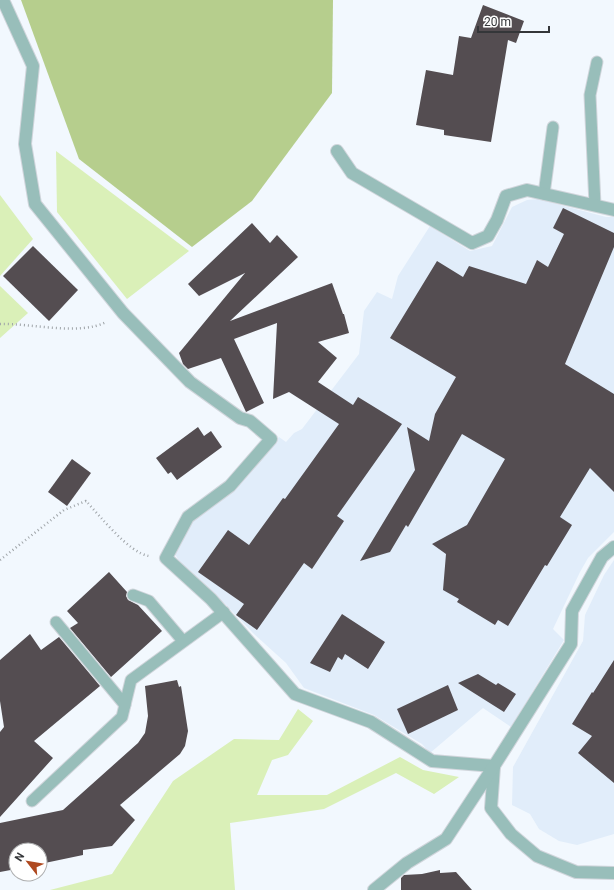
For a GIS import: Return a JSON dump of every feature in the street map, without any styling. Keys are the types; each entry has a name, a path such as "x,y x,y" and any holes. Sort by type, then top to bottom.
{"street":[{"path":"3,0 33,66 25,144 35,204 123,313 190,382 240,418 250,421 271,439 230,486 188,517 166,558 224,612 296,694 371,722 432,761 494,766"},
{"path":"337,151 352,173 472,243 488,236 497,220 506,196 527,190 614,210"},
{"path":"374,890 406,862 446,838 572,644 572,611 602,557 614,547"},
{"path":"494,766 491,808 511,834 537,856 576,872 614,872"}],"lane":[{"path":"595,205 590,95 597,62"},
{"path":"544,194 553,127"},
{"path":"133,595 149,601 183,641"},
{"path":"32,801 122,717 131,680 224,612"},
{"path":"56,622 125,705"}],"path":[{"path":"0,324 14,323 51,327 83,328 103,324 123,313"},
{"path":"0,560 64,510 86,501 126,544 143,555 166,558"}],"shaded area":[{"path":"538,199 606,217 614,217 614,532 588,558 580,572 553,629 564,640 511,727 483,708 430,753 422,744 374,715 304,688 286,663 180,563 175,554 178,544 191,522 237,486 279,437 286,442 294,433 302,429 359,354 364,311 377,292 392,299 398,276 430,226 470,251 492,246 512,207 527,200"},
{"path":"614,560 614,834 577,845 559,841 539,829 530,814 512,805 513,767 583,641 585,615 604,575"}],"green space":[{"path":"21,0 333,0 332,93 252,201 192,247 79,159"},
{"path":"56,151 189,251 127,299 57,212"},
{"path":"0,195 33,239 0,276"},
{"path":"0,286 28,313 0,338"},
{"path":"298,709 313,721 288,755 272,760 257,795 327,795 400,757 423,770 459,777 434,794 396,773 324,809 230,823 235,890 50,890 112,874 173,781 234,739 279,740"}],"building":[{"path":"483,5 524,21 516,43 508,40 491,142 444,135 444,130 416,125 426,70 453,75 459,36 471,38"},
{"path":"563,208 614,233 614,247 565,364 614,394 614,492 590,468 560,517 572,525 547,566 545,565 508,626 498,620 495,625 457,602 459,599 443,590 446,554 432,544 467,525 505,459 462,434 408,527 406,525 390,552 360,561 415,470 407,427 429,441 435,414 456,377 390,338 437,261 463,277 469,266 526,284 537,260 548,267 564,234 553,228"},
{"path":"252,223 270,243 277,235 298,257 230,321 332,283 344,314 349,333 318,342 337,358 318,382 353,405 358,397 402,424 337,516 344,521 312,569 304,563 257,630 236,615 244,604 198,572 228,530 249,545 283,498 285,499 339,424 289,392 273,399 277,323 234,339 264,403 246,412 221,358 188,369 183,364 179,353 245,273 199,296 188,284"},
{"path":"33,246 78,290 49,321 3,276"},
{"path":"198,427 204,436 211,431 222,447 177,480 171,472 168,474 156,458"},
{"path":"72,459 91,473 67,506 48,492"},
{"path":"109,572 127,592 126,596 128,600 138,605 162,631 111,677 70,628 78,623 67,611"},
{"path":"342,614 385,642 368,669 345,654 342,660 338,657 330,672 310,663"},
{"path":"30,634 41,650 59,637 100,686 34,741 53,758 0,817 0,732 4,727 0,701 0,660"},
{"path":"614,660 614,783 578,753 592,736 572,724"},
{"path":"478,674 496,685 498,683 516,694 504,712 458,683"},
{"path":"177,680 179,687 181,686 188,731 185,746 180,754 120,805 135,820 112,846 83,850 83,855 48,862 48,842 8,842 8,870 0,872 0,823 63,810 138,743 145,733 148,716 145,686"},
{"path":"448,685 458,710 408,734 397,709"},
{"path":"440,870 440,873 456,872 472,890 401,890 401,878 404,875 422,874"}]}
